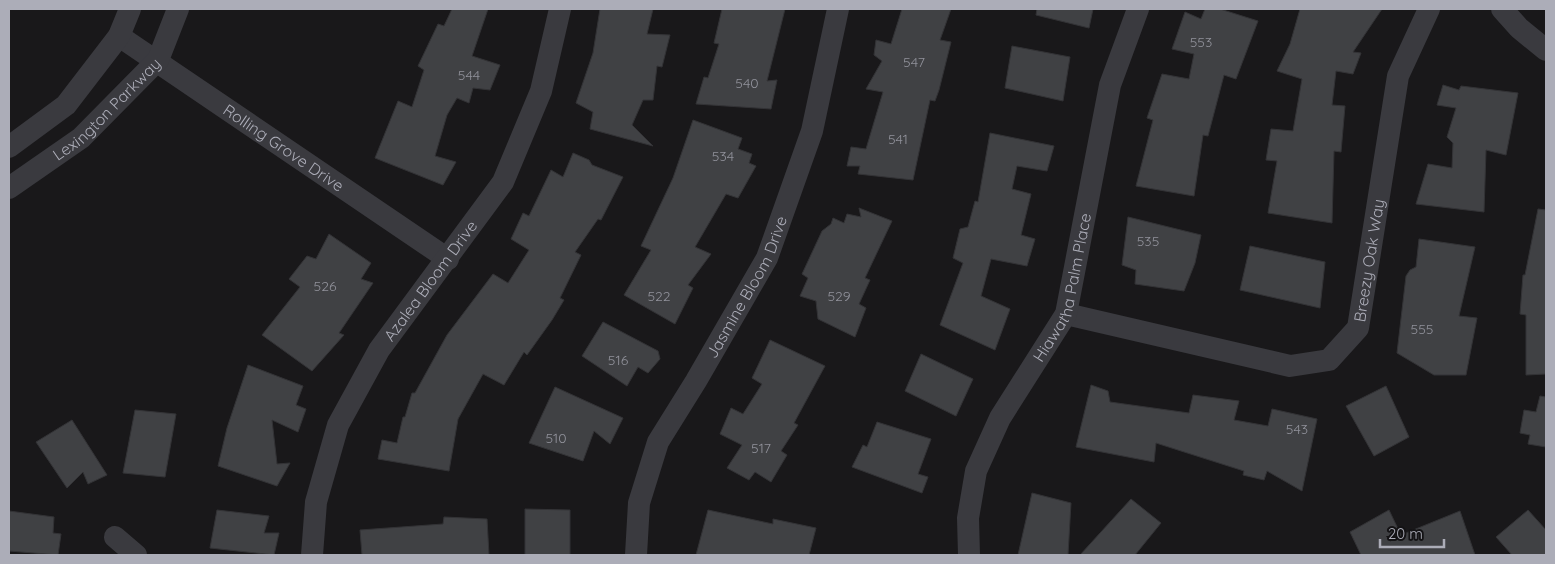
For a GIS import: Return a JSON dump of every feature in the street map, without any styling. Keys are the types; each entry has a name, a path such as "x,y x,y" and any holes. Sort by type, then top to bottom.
{"street":[{"name":"Lexington Parkway","path":"9,147 66,105 119,36 130,9"},
{"name":"Lexington Parkway","path":"9,188 81,138 158,60 178,9"},
{"name":"Azalea Bloom Drive","path":"312,555 316,502 338,425 379,350 503,182 541,91 560,9"},
{"name":"Jasmine Bloom Drive","path":"636,555 639,502 658,442 696,381 766,258 812,131 838,9"},
{"name":"Hiawatha Palm Place","path":"969,555 968,518 976,471 1000,418 1066,314 1110,85 1138,9"},
{"name":"Breezy Oak Way","path":"1066,314 1290,366 1329,360 1358,328 1398,76 1429,9"},
{"path":"1502,9 1519,28 1546,50"},
{"name":"Rolling Grove Drive","path":"119,36 158,60 448,259"},
{"path":"115,537 136,555"}],"building":[{"path":"452,9 488,9 472,56 500,65 490,90 473,88 469,103 457,98 447,115 435,156 456,162 443,185 375,158 398,101 412,107 424,70 418,66 438,24 444,26"},
{"path":"600,9 653,9 647,34 670,35 662,67 657,66 653,100 643,100 632,125 653,146 590,129 593,112 576,103 593,53"},
{"path":"722,9 785,9 767,81 777,80 771,109 696,104 704,77 708,78 719,44 714,43"},
{"path":"902,9 951,9 940,40 951,42 939,90 935,101 930,100 913,180 858,174 860,166 847,166 851,147 866,149 883,92 866,89 882,61 874,55 876,40 891,44"},
{"path":"1037,9 1093,9 1089,28 1036,15"},
{"path":"1205,9 1220,9 1258,21 1236,79 1224,75 1208,136 1203,135 1194,196 1136,186 1153,120 1147,118 1162,74 1189,79 1194,54 1172,49 1185,12 1201,19"},
{"path":"1300,9 1382,9 1353,52 1361,53 1353,74 1336,71 1332,105 1345,106 1341,152 1334,151 1332,223 1268,213 1277,161 1266,160 1271,129 1293,131 1302,79 1277,71 1290,44"},
{"path":"1012,46 1070,57 1063,101 1005,88"},
{"path":"1443,85 1459,90 1461,86 1518,93 1506,155 1486,150 1484,212 1416,204 1428,164 1452,168 1453,143 1447,137 1456,108 1437,105"},
{"path":"693,120 742,138 738,149 752,154 749,163 756,166 738,198 726,194 695,247 711,254 688,285 693,288 675,324 624,295 651,250 641,246 673,178"},
{"path":"990,133 1054,146 1047,171 1017,166 1012,189 1031,194 1021,235 1035,239 1027,266 991,259 981,296 1010,309 995,350 940,325 963,263 953,258 960,229 968,227 975,201 978,202"},
{"path":"573,153 589,160 592,165 623,177 601,220 598,219 575,252 581,255 560,298 564,300 552,320 527,355 524,352 504,385 483,374 458,419 449,471 378,459 382,440 397,443 403,417 405,417 412,393 415,393 447,335 493,274 508,283 529,250 511,239 523,213 529,216 551,170 563,177"},
{"path":"859,208 892,221 865,278 870,280 859,304 866,308 855,337 818,319 816,301 800,296 808,278 802,274 822,231 831,224 833,218 844,223 847,214 861,217"},
{"path":"1538,209 1546,210 1546,374 1526,375 1526,315 1520,314 1523,275 1525,275"},
{"path":"1128,217 1201,235 1195,263 1184,291 1135,284 1136,270 1122,265"},
{"path":"329,234 371,263 361,279 373,283 339,333 344,335 312,371 262,335 300,287 289,279 307,256 316,259"},
{"path":"1419,239 1475,247 1459,316 1477,318 1466,375 1434,375 1397,353 1406,276 1410,270 1416,267"},
{"path":"1250,246 1325,262 1320,308 1240,290"},
{"path":"603,322 658,351 660,359 648,373 638,367 627,386 582,356"},
{"path":"770,340 825,366 794,423 798,425 781,451 787,455 771,482 755,472 749,480 727,468 742,445 720,434 731,408 743,414 762,384 752,378"},
{"path":"921,354 973,379 956,416 905,391"},
{"path":"248,365 303,386 296,405 306,409 298,432 272,420 277,464 290,463 277,486 218,466 227,428"},
{"path":"1091,385 1108,391 1110,402 1189,413 1193,395 1239,401 1234,420 1268,426 1272,409 1317,419 1302,491 1267,471 1264,480 1243,475 1244,471 1156,443 1154,462 1076,447"},
{"path":"1386,386 1409,437 1374,456 1346,406"},
{"path":"555,387 623,418 610,444 594,431 583,461 529,443"},
{"path":"1540,396 1546,397 1546,447 1528,444 1530,435 1520,433 1524,410 1536,412"},
{"path":"135,410 176,414 165,477 123,473"},
{"path":"72,420 107,475 88,484 83,472 67,488 36,442"},
{"path":"877,422 931,439 918,474 928,477 922,493 852,467 863,445 867,447"},
{"path":"1032,493 1071,503 1068,555 1018,555"},
{"path":"1131,499 1161,523 1135,555 1080,555"},
{"path":"525,509 570,510 570,555 525,555"},
{"path":"217,510 269,516 264,533 279,533 274,555 210,548"},
{"path":"708,510 773,524 773,519 816,528 809,555 696,555"},
{"path":"1389,510 1401,535 1460,511 1475,555 1361,555 1350,532"},
{"path":"1528,510 1546,530 1546,555 1512,555 1496,537"},
{"path":"9,511 54,517 53,533 61,534 58,555 9,551"},
{"path":"444,517 487,519 489,555 362,555 360,530 443,524"}]}
